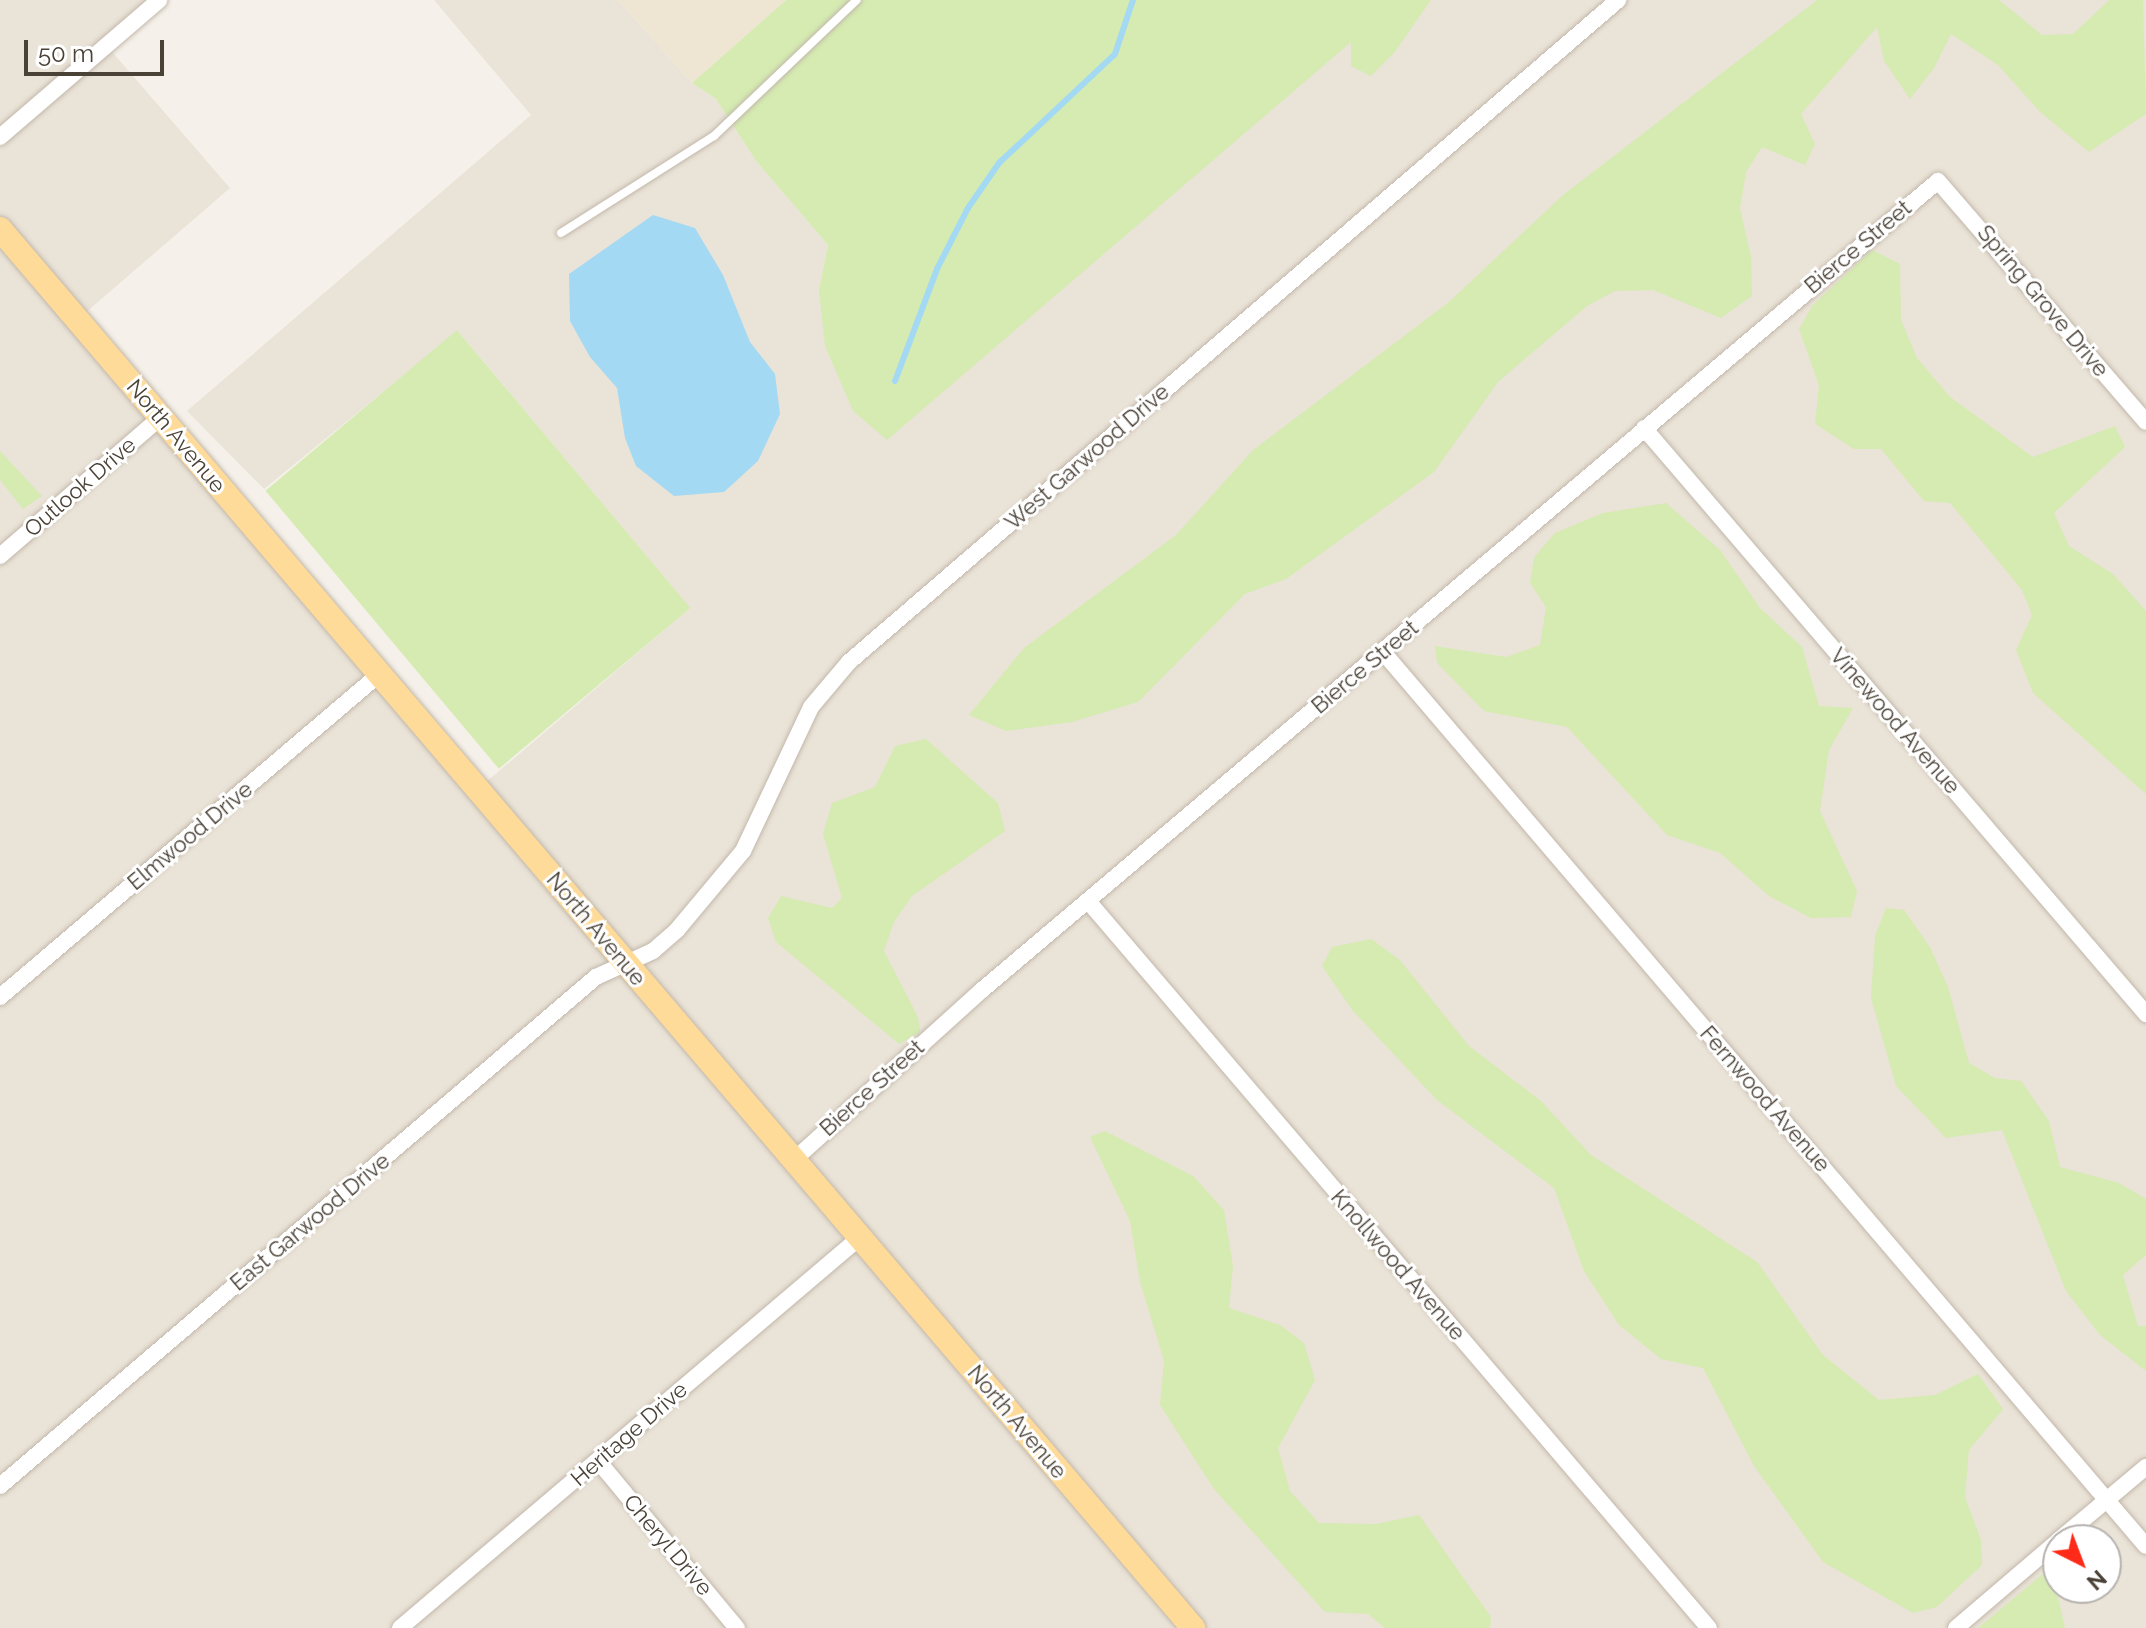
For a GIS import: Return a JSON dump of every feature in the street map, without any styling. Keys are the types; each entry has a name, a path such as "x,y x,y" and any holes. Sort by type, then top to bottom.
{"main road":[{"name":"North Avenue","path":"0,229 623,962 796,1158 858,1239 1193,1628"}],"street":[{"path":"0,137 159,0"},
{"name":"West Garwood Drive","path":"623,962 653,951 726,876 759,824 811,707 849,662 1618,0"},
{"name":"Spring Grove Drive","path":"1938,181 2146,422"},
{"name":"Bierce Street","path":"796,1158 1088,901 1938,181"},
{"name":"Outlook Drive","path":"0,556 160,418"},
{"name":"Vinewood Avenue","path":"1644,428 2146,1014"},
{"name":"Fernwood Avenue","path":"1383,652 2146,1546"},
{"name":"Elmwood Drive","path":"0,997 379,675"},
{"name":"Knollwood Avenue","path":"1088,901 1709,1628"},
{"name":"East Garwood Drive","path":"0,1486 596,977 623,962"},
{"name":"Heritage Drive","path":"400,1628 858,1239"},
{"name":"Cheryl Drive","path":"599,1462 737,1628"},
{"path":"2077,1524 2146,1467"},
{"path":"1956,1628 2042,1554"}],"lane":[{"path":"561,233 714,136 857,0"}],"shaded area":[{"path":"0,0 159,0 107,46 230,188 77,320 478,789 690,608 458,331 264,489 187,411 531,115 434,0 618,0 692,83 716,99 756,161 828,245 819,290 1397,0 2146,0 2146,1628 0,1628"},
{"path":"618,0 786,0 692,83"}],"green space":[{"path":"786,0 1431,0 1394,53 1371,76 1351,66 1351,42 887,440 853,411 825,346 819,290 828,245 756,161 716,99 692,83"},
{"path":"1817,0 1999,0 2042,35 2073,34 2109,0 2143,0 2146,114 2089,152 2040,112 1998,65 1951,34 1934,68 1910,99 1884,61 1877,27 1801,114 1815,144 1805,165 1762,147 1746,172 1740,208 1751,257 1752,296 1721,318 1653,290 1615,291 1587,306 1498,382 1434,472 1286,579 1245,594 1138,702 1072,722 1006,731 969,715 1024,648 1176,535 1253,450 1449,302 1563,195"},
{"path":"1872,250 1900,264 1901,320 1917,358 1950,397 2033,457 2115,426 2125,447 2054,513 2069,546 2113,574 2146,611 2146,794 2033,693 2016,650 2032,615 2022,590 1950,503 1924,501 1881,449 1854,449 1815,424 1819,385 1799,329 1812,306"},
{"path":"457,330 690,608 499,769 265,491"},
{"path":"0,451 42,496 23,509 0,480"},
{"path":"1666,503 1720,550 1760,608 1802,647 1819,706 1853,708 1829,750 1820,811 1857,891 1851,917 1811,918 1769,896 1720,853 1667,835 1567,727 1484,711 1437,663 1435,646 1506,657 1540,645 1546,607 1530,583 1534,558 1546,543 1555,533 1603,513"},
{"path":"926,739 998,803 1005,831 912,896 894,922 884,951 918,1017 920,1032 899,1044 776,942 768,918 781,896 832,908 842,898 823,834 832,803 875,787 895,746"},
{"path":"1886,908 1904,910 1930,947 1948,987 1969,1063 1995,1078 2021,1081 2049,1121 2060,1167 2119,1183 2146,1199 2146,1255 2123,1275 2138,1326 2146,1326 2146,1371 2100,1335 2066,1291 2002,1130 1946,1138 1896,1086 1871,998 1875,936"},
{"path":"1371,939 1400,960 1469,1046 1541,1101 1591,1155 1757,1262 1823,1355 1879,1400 1935,1395 1978,1374 2003,1409 1969,1450 1965,1497 1981,1540 1982,1565 1937,1607 1913,1613 1823,1562 1754,1466 1703,1368 1661,1359 1619,1325 1584,1271 1554,1188 1437,1100 1353,1011 1322,966 1332,947"},
{"path":"1105,1131 1193,1176 1224,1210 1233,1266 1229,1308 1280,1325 1304,1343 1315,1380 1278,1448 1290,1491 1319,1523 1376,1524 1419,1515 1491,1617 1490,1628 1385,1628 1368,1614 1325,1612 1214,1489 1160,1405 1164,1361 1140,1282 1130,1221 1090,1137"},
{"path":"2042,1575 2042,1604 2059,1604 2065,1628 1978,1628"}],"water":[{"path":"653,215 695,228 723,275 750,342 775,374 780,414 758,461 724,492 674,496 636,466 625,438 617,388 590,357 570,321 569,274"}],"waterway":[{"path":"895,381 937,269 968,208 999,163 1115,54 1133,0"}]}
